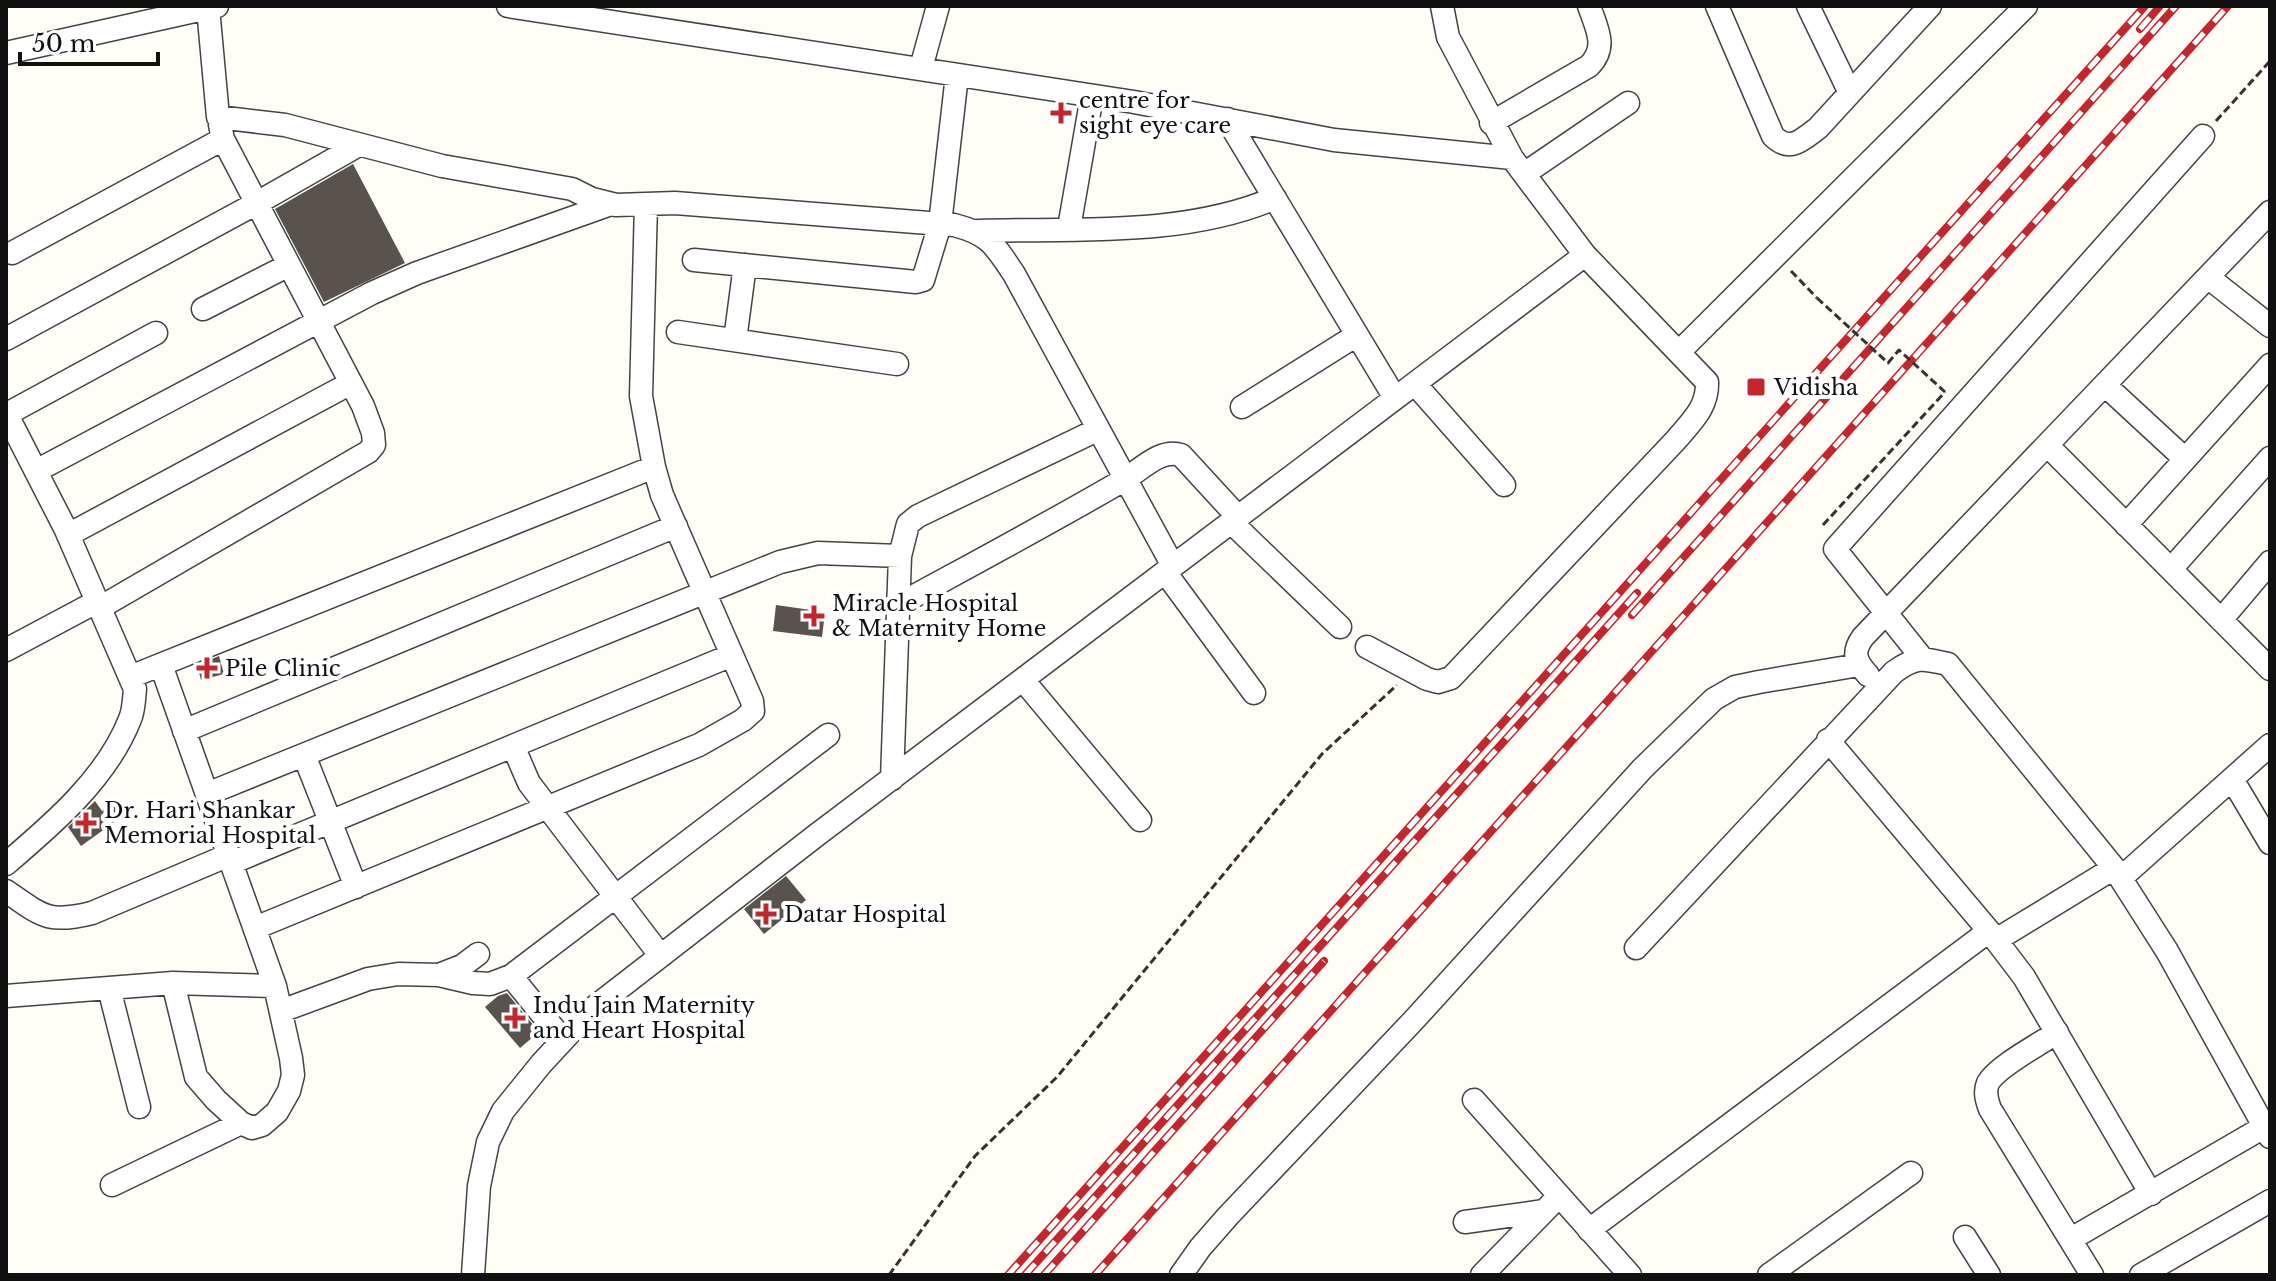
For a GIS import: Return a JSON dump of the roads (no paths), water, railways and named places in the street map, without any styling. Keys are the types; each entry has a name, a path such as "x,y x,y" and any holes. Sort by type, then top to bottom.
{"street":[{"path":"508,6 921,68 1334,140 1518,166 1628,103"},
{"path":"921,68 938,6"},
{"path":"1367,647 1409,672 1438,682 1451,678 1702,409 1707,393 1707,382 1585,255 1518,166 1491,123 1448,37 1442,6"},
{"path":"1491,123 1589,66 1599,56 1600,46 1589,6"},
{"path":"1717,6 1773,136 1781,144 1791,146 1818,128 1930,6"},
{"path":"1808,6 1850,93"},
{"path":"1679,352 2026,6"},
{"path":"6,53 139,14 213,7 220,128 351,383 373,433 374,445 368,452 100,604 6,650"},
{"path":"694,260 916,282 923,280 940,224 957,75"},
{"path":"1069,228 1092,96"},
{"path":"1227,119 1395,398"},
{"path":"12,253 220,128 285,125 442,166 572,189 611,204"},
{"path":"1922,658 1835,549 2203,136"},
{"path":"6,339 357,146"},
{"path":"36,471 372,293 417,273 611,204 675,203 778,209 940,224 978,231 1130,226 1231,215 1275,198"},
{"path":"255,928 699,745 753,711 752,701 676,526 654,467 641,396 646,204"},
{"path":"1879,687 1859,665 1855,656 1856,647 2270,212"},
{"path":"978,231 996,247 1014,274 1125,479 1169,569 1254,693"},
{"path":"473,1275 479,1186 488,1142 503,1111 591,1010 1585,255"},
{"path":"203,309 289,265"},
{"path":"735,340 745,265"},
{"path":"2209,278 2270,326"},
{"path":"678,332 897,364"},
{"path":"6,864 57,821 116,746 132,717 135,689 68,535 6,414 156,333"},
{"path":"1242,407 1357,335"},
{"path":"2126,525 2270,365"},
{"path":"68,535 351,383"},
{"path":"1415,384 1504,485"},
{"path":"2106,386 2185,459"},
{"path":"892,779 900,556 908,524 918,516 1097,430"},
{"path":"2048,446 2221,620 2268,662"},
{"path":"898,605 1125,479 1163,454 1172,452 1181,455 1235,519 1340,627"},
{"path":"2171,569 2270,458"},
{"path":"130,677 654,467"},
{"path":"184,731 676,526"},
{"path":"207,794 780,562 818,553 900,556"},
{"path":"2221,620 2270,562"},
{"path":"6,891 51,919 69,919 92,913 330,822 732,655"},
{"path":"1636,948 1879,687 1910,660 1922,658 1948,664 2118,873 2167,951 2267,1132 2071,1239"},
{"path":"161,665 255,928 281,1011 293,1075 289,1091 277,1112 262,1125 252,1128 241,1123 196,1077 173,983"},
{"path":"1181,1275 1228,1216 1413,1021 1642,769 1714,699 1735,687 1859,665"},
{"path":"1023,680 1140,820"},
{"path":"281,1011 368,979 398,974 439,975 490,984 511,976 828,735"},
{"path":"1828,740 2024,977 2151,1194"},
{"path":"1589,1230 1992,936 2118,873 2270,745"},
{"path":"513,746 529,783 660,955"},
{"path":"304,755 356,887"},
{"path":"2232,779 2270,843"},
{"path":"439,975 462,966 478,954"},
{"path":"511,976 563,1040"},
{"path":"6,996 173,983 275,986"},
{"path":"109,988 139,1107"},
{"path":"2057,1032 1998,1072 1988,1083 1986,1096 1990,1109 2092,1275"},
{"path":"1474,1100 1552,1204 1589,1230 1630,1275"},
{"path":"112,1185 241,1123"},
{"path":"1769,1275 1911,1173"},
{"path":"2141,1275 2270,1201"},
{"path":"1465,1222 1552,1204"},
{"path":"1482,1275 1552,1204"},
{"path":"1965,1237 1989,1275"}],"railway":[{"path":"1008,1275 2145,6"},
{"path":"2140,29 2160,6"},
{"path":"1632,615 2176,6"},
{"path":"1095,1275 2228,6"},
{"path":"1025,1275 1637,593"},
{"path":"1044,1275 1324,961"}],"place":[{"name":"centre for sight eye care","path":"1061,113"},
{"name":"Vidisha","path":"1756,387"},
{"name":"Miracle Hospital & Maternity Home","path":"814,616"},
{"name":"Pile Clinic","path":"207,668"},
{"name":"Dr. Hari Shankar Memorial Hospital","path":"86,823"},
{"name":"Datar Hospital","path":"766,914"},
{"name":"Indu Jain Maternity and Heart Hospital","path":"515,1018"}]}
